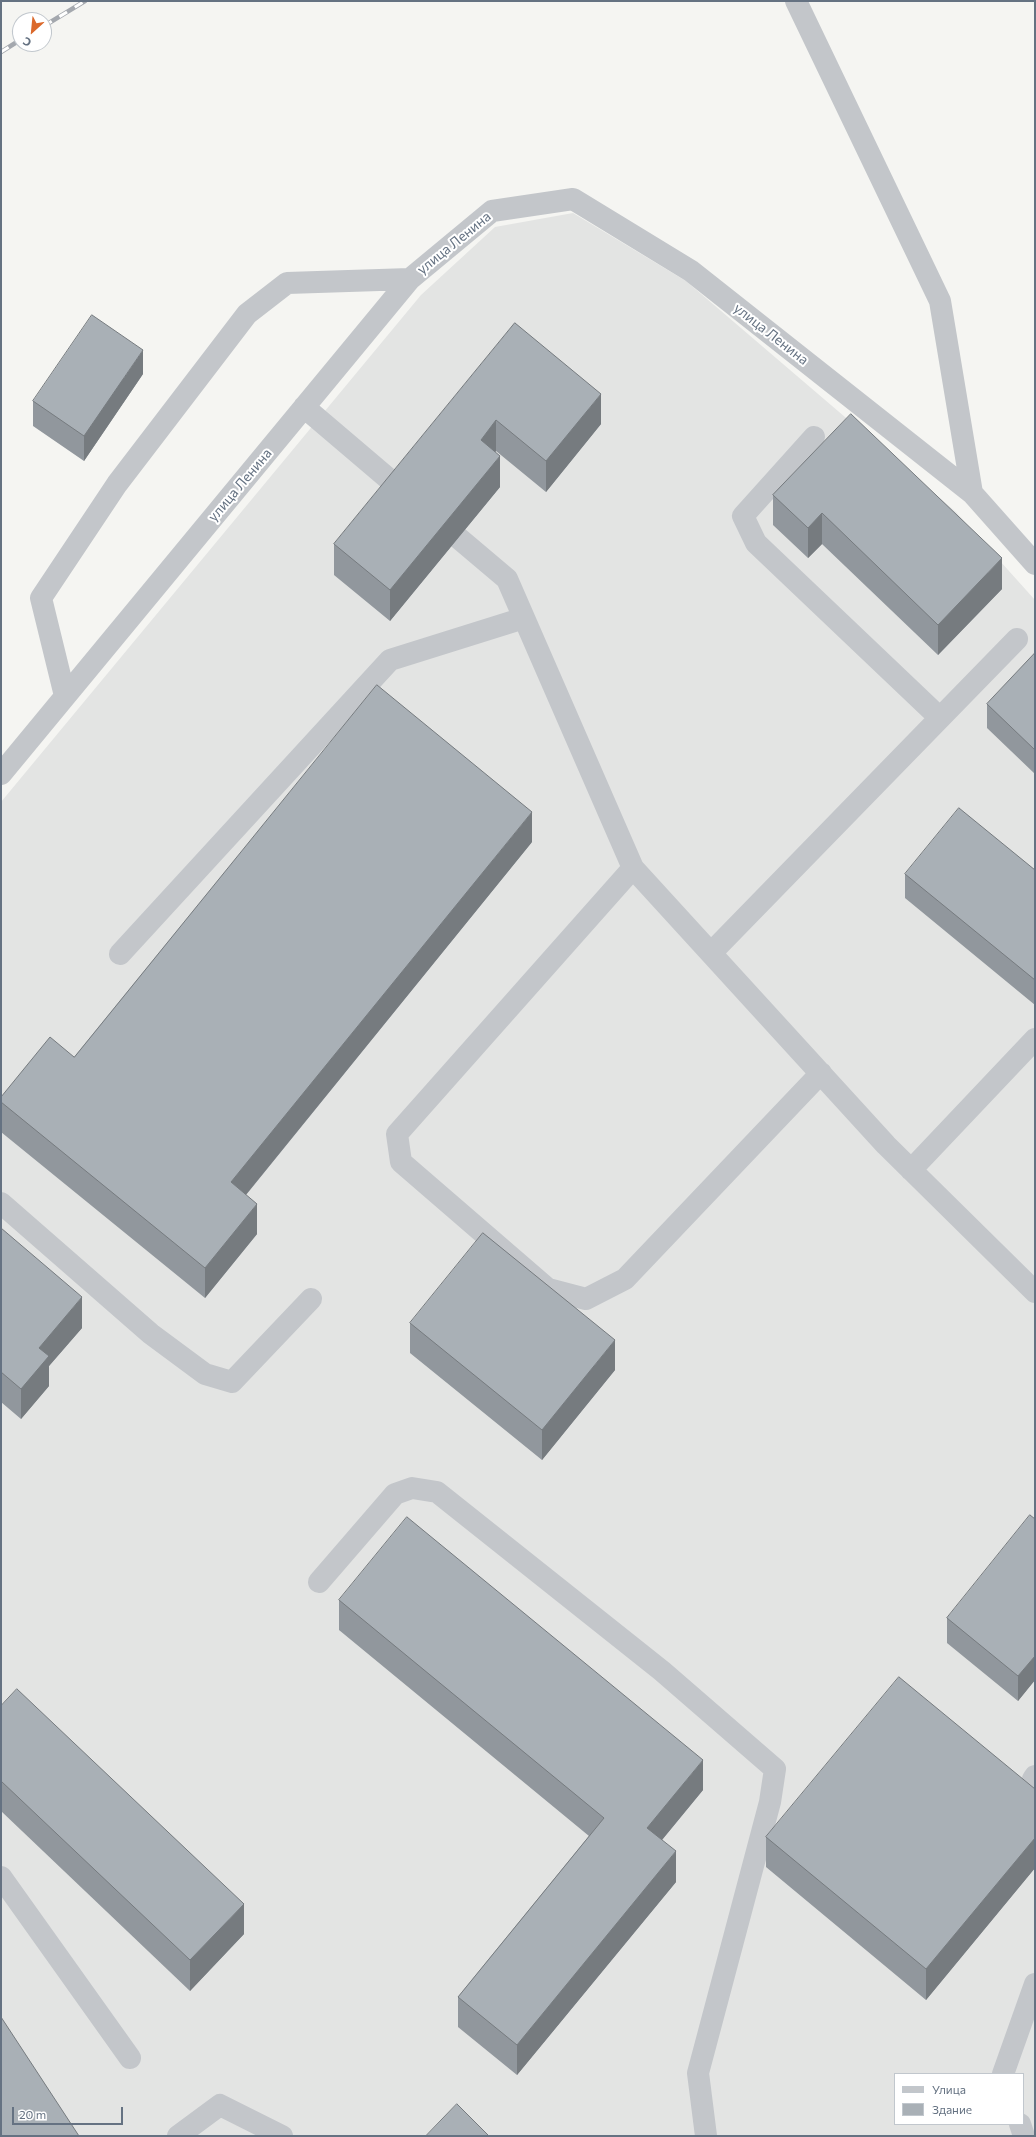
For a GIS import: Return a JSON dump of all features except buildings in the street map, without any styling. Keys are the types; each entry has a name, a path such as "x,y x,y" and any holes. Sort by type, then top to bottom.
{"street":[{"path":"796,1 940,301 972,493"},
{"name":"улица Ленина","path":"1,774 410,279 492,211 573,199 691,271 972,493 1035,564"},
{"path":"65,696 41,598 117,484 247,314 287,284 410,279"},
{"path":"304,408 507,578 633,868 911,1170 1035,1292"},
{"path":"814,437 743,516 756,543 940,718"},
{"path":"120,954 390,660 524,618"},
{"path":"711,953 1017,639"},
{"path":"633,868 397,1134 401,1162 548,1288 586,1300 626,1279 821,1073"},
{"path":"911,1170 1035,1039"},
{"path":"1,1203 151,1334 205,1374 232,1382 311,1299"},
{"path":"319,1582 395,1494 412,1488 436,1492 662,1671 774,1769 770,1802 698,2073 706,2136"},
{"path":"1,1877 130,2058"},
{"path":"1003,2073 1035,1984"},
{"path":"178,2136 220,2105 282,2136"},
{"path":"1020,2125 1024,2136"}],"shaded area":[{"path":"573,213 686,281 956,512 1035,600 1035,2136 1,2136 1,802 421,295 495,227"}],"railway":[{"path":"52,21 85,1"},
{"path":"1,52 12,45"}]}
